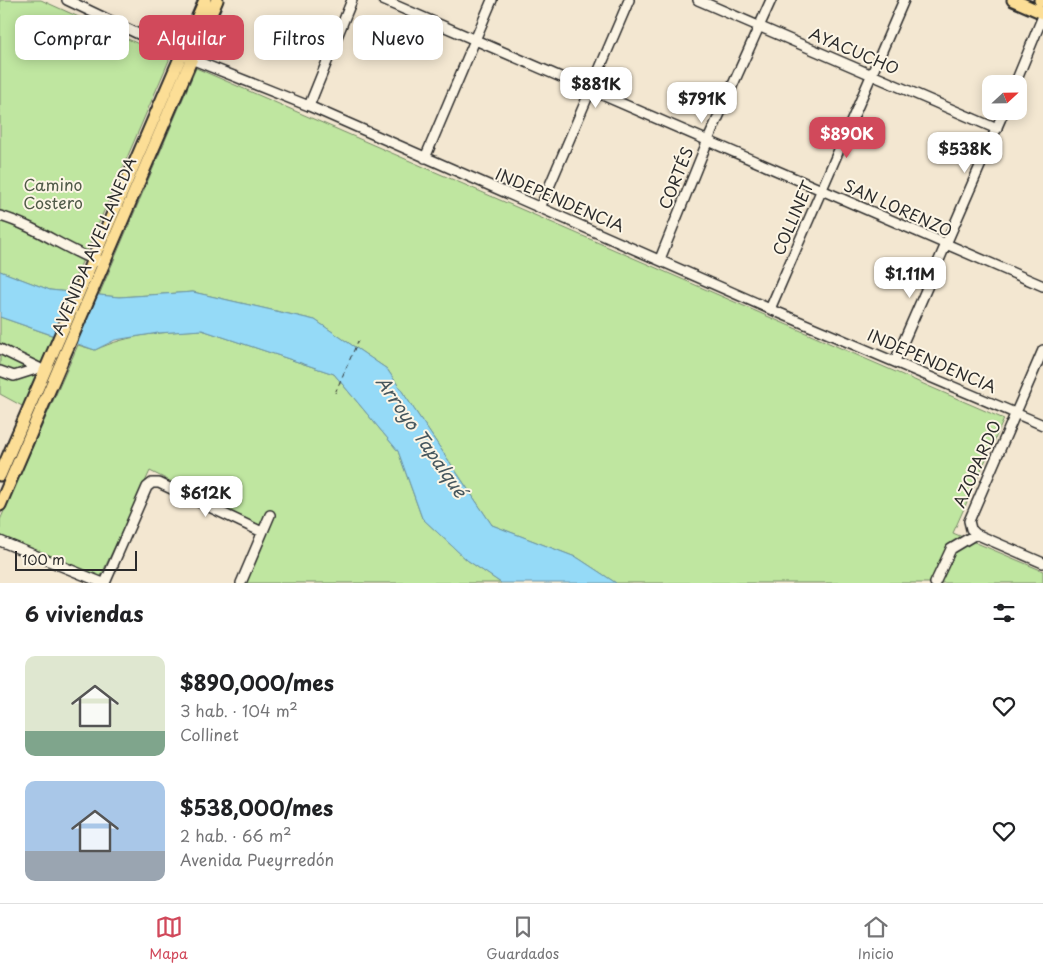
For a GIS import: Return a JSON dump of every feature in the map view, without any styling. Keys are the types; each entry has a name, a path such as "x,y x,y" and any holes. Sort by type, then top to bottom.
{"main road":[{"name":"AVENIDA AVELLANEDA","path":"200,15 205,0"},
{"name":"AVENIDA AVELLANEDA","path":"209,15 217,0"},
{"path":"1014,0 1043,14"},
{"name":"AVENIDA AVELLANEDA","path":"0,505 67,351 93,269 104,264 186,60"},
{"name":"AVENIDA AVELLANEDA","path":"0,475 43,368 55,348 93,269 186,60"}],"street":[{"name":"INDEPENDENCIA","path":"67,0 139,34"},
{"path":"309,106 352,0"},
{"name":"SAN LORENZO","path":"384,0 947,246 1043,286"},
{"path":"425,158 492,0"},
{"path":"540,208 630,0"},
{"name":"AYACUCHO","path":"698,0 997,129"},
{"name":"CORTÉS","path":"660,259 708,140 771,0"},
{"name":"COLLINET","path":"770,309 870,74 904,0"},
{"path":"1019,75 1043,14"},
{"name":"INDEPENDENCIA","path":"194,60 309,106 770,309 1043,425"},
{"path":"896,361 1000,120"},
{"path":"0,216 32,228 93,269"},
{"path":"0,349 43,368 58,371"},
{"name":"AZOPARDO","path":"976,534 971,529 969,521 1043,350"},
{"path":"0,371 14,376 43,368"},
{"path":"0,541 104,583 147,487 152,483 159,483 262,532"},
{"path":"240,583 270,514"},
{"path":"935,583 951,549 976,534 1043,563"}],"path":[{"path":"335,393 358,341"}],"green space":[{"name":"Camino Costero","path":"0,0 41,0 74,15 15,15 15,60 129,60 129,40 139,44 139,60 169,60 69,292 50,290 0,271"},
{"path":"196,68 1004,419 953,533 1043,571 1043,583 616,583 578,558 492,525 387,369 315,320 193,292 119,297 99,295"},
{"path":"0,317 54,336 24,407 0,394"},
{"path":"202,330 334,374 398,451 422,518 467,560 501,583 246,583 268,530 150,471 100,578 0,537 0,520 78,345 95,350 134,337"}],"water":[{"name":"Arroyo Tapalqué","path":"0,271 50,290 119,297 193,292 315,320 387,369 492,525 578,558 616,583 501,583 467,560 422,518 398,451 334,374 202,330 158,333 115,340 95,350 0,317"}]}
